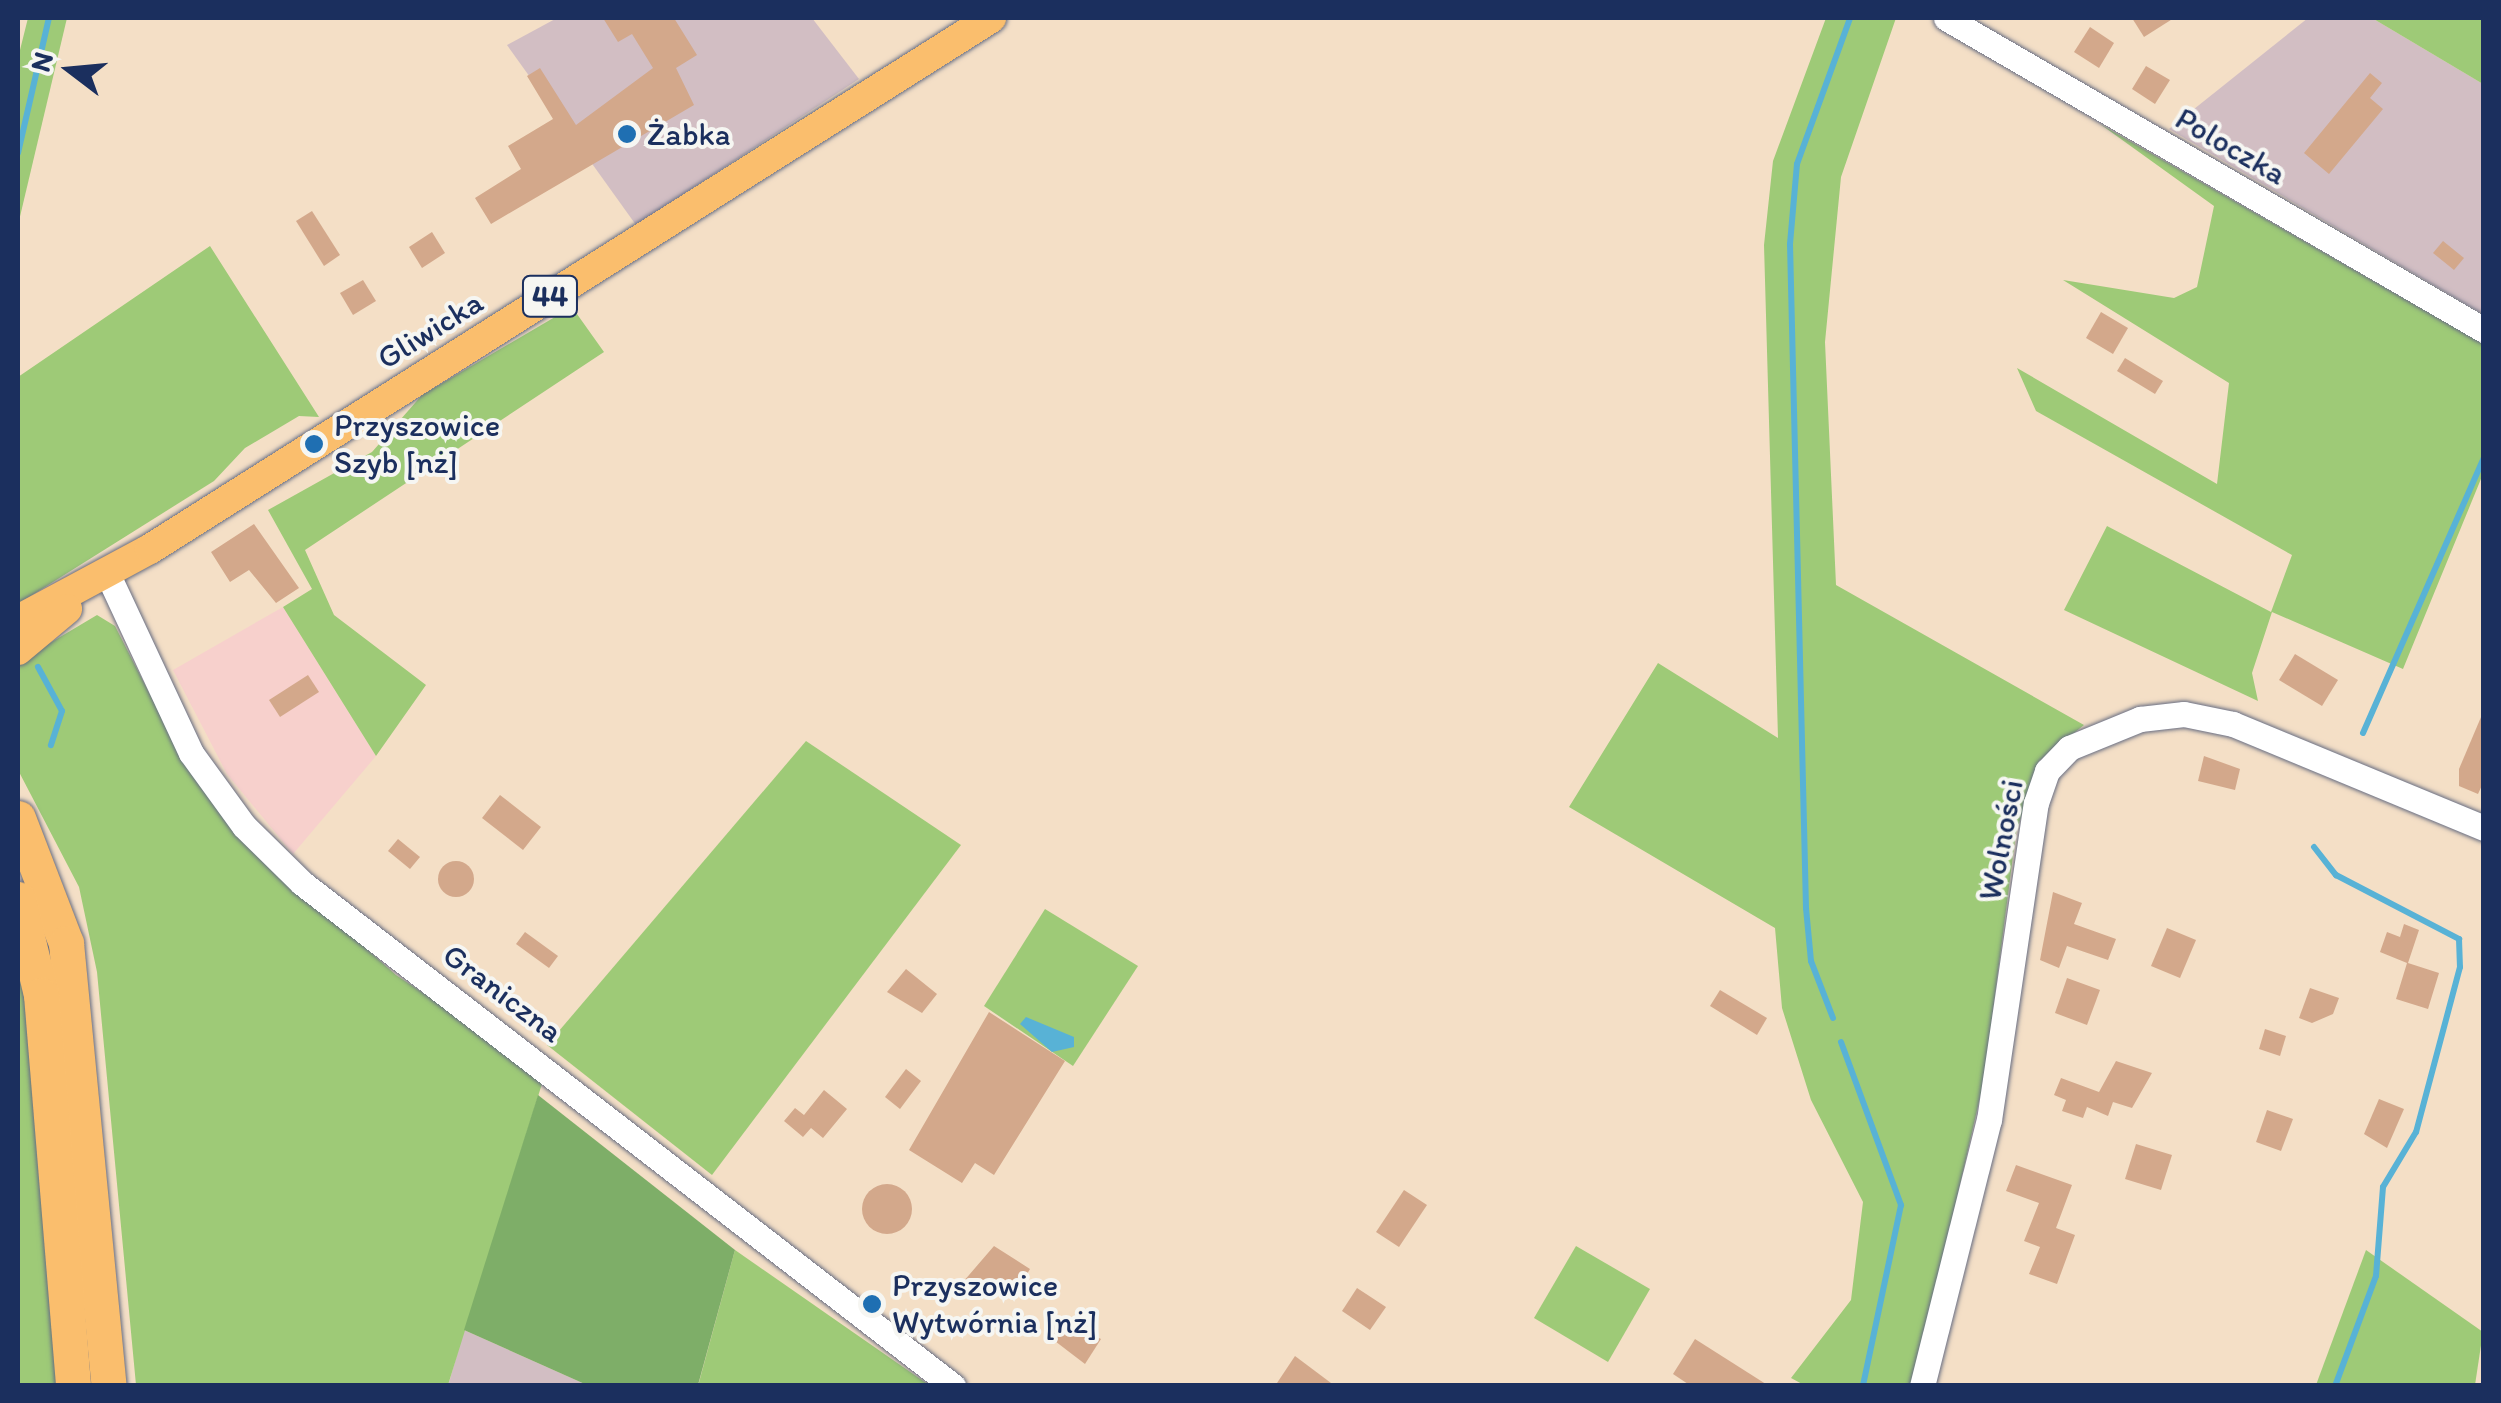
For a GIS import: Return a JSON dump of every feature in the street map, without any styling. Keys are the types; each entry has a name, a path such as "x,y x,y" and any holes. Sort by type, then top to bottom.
{"highway":[{"path":"18,818 66,943 109,1386"},
{"path":"18,899 41,995 73,1386"}],"main road":[{"name":"Gliwicka","path":"108,575 992,18"},
{"name":"44","path":"18,620 108,575"},
{"name":"44","path":"18,650 108,575"}],"street":[{"name":"Poloczka","path":"1946,18 2484,330"},
{"name":"Graniczna","path":"108,575 191,753 244,826 302,882 952,1386"},
{"name":"Wolności","path":"1922,1386 1989,1120 2036,803 2047,771 2070,748 2140,719 2184,714 2234,724 2484,828"}],"shaded area":[{"path":"557,18 812,18 859,79 636,225 507,45"},
{"path":"2308,18 2372,18 2483,84 2483,314 2169,129"},
{"path":"283,607 376,756 293,854 227,774 173,670"},
{"path":"464,1330 587,1385 448,1386"}],"green space":[{"path":"28,18 67,18 18,225 18,58"},
{"path":"1826,18 1896,18 1841,177 1825,342 1836,585 2084,725 2039,761 2016,833 1984,1080 1914,1385 1804,1385 1791,1378 1851,1300 1863,1202 1811,1100 1782,1008 1775,928 1569,807 1658,663 1778,738 1764,245 1773,161"},
{"path":"2372,18 2483,18 2483,84"},
{"path":"2100,124 2483,344 2483,474 2403,669 2272,612 2252,673 2258,701 2064,610 2107,526 2271,612 2292,555 2036,411 2017,368 2217,484 2229,383 2063,280 2174,298 2197,287 2214,206"},
{"path":"210,246 319,417 299,416 245,448 214,481 18,604 18,377"},
{"path":"572,307 604,352 305,550 334,615 426,685 376,756 283,607 312,589 268,510 372,452 422,395"},
{"path":"97,615 115,626 185,763 239,836 396,975 545,1074 448,1385 136,1385 97,972 79,887 18,770 18,662"},
{"path":"806,741 961,845 712,1175 547,1045"},
{"path":"1045,909 1138,966 1073,1066 984,1006"},
{"path":"18,957 29,1011 61,1385 18,1385"},
{"path":"538,1095 735,1250 698,1385 587,1385 464,1330"},
{"path":"1576,1246 1650,1289 1608,1362 1534,1318"},
{"path":"735,1250 929,1385 698,1386"},
{"path":"2366,1250 2483,1332 2475,1385 2316,1385"}],"water":[{"path":"1026,1017 1074,1037 1074,1047 1052,1052 1020,1024"}],"building":[{"path":"603,18 674,18 697,55 676,68 694,105 491,224 475,198 521,169 508,146 553,119 527,76 540,68 576,125 653,68 632,34 618,42"},
{"path":"2132,18 2174,18 2144,37"},
{"path":"2090,27 2114,43 2099,68 2074,52"},
{"path":"2146,66 2170,80 2155,104 2132,89"},
{"path":"2370,73 2382,83 2370,98 2383,109 2329,174 2304,153"},
{"path":"312,211 340,255 324,266 296,221"},
{"path":"432,232 445,253 422,268 409,247"},
{"path":"2443,241 2464,258 2454,270 2433,253"},
{"path":"363,280 376,301 353,315 340,293"},
{"path":"2101,312 2128,328 2113,354 2086,338"},
{"path":"2125,358 2163,381 2155,394 2117,371"},
{"path":"254,524 299,588 276,603 249,570 230,582 211,552"},
{"path":"2295,654 2338,680 2322,706 2279,680"},
{"path":"308,675 319,692 280,717 269,700"},
{"path":"2484,710 2484,781 2478,794 2459,786 2459,769"},
{"path":"2204,756 2240,769 2235,790 2198,781"},
{"path":"500,795 541,827 523,850 482,818"},
{"path":"398,839 420,857 410,869 388,851"},
{"path":"456,861 469,866 474,879 469,892 456,897 443,892 438,879 443,866"},
{"path":"2053,892 2082,903 2074,924 2116,939 2108,960 2067,946 2059,968 2040,960"},
{"path":"2404,924 2419,930 2408,963 2439,973 2428,1009 2396,999 2407,963 2380,952 2387,932 2400,937"},
{"path":"2167,928 2196,940 2180,978 2151,966"},
{"path":"525,932 558,956 549,968 516,944"},
{"path":"906,969 937,994 922,1013 887,992"},
{"path":"2067,978 2100,990 2087,1025 2055,1013"},
{"path":"2310,988 2339,998 2333,1014 2312,1023 2299,1018"},
{"path":"1720,990 1767,1018 1757,1035 1710,1006"},
{"path":"989,1012 1065,1061 994,1175 975,1163 962,1183 909,1150"},
{"path":"2265,1029 2286,1036 2280,1056 2259,1049"},
{"path":"2116,1061 2152,1073 2132,1108 2113,1102 2108,1116 2087,1107 2083,1118 2062,1111 2066,1100 2054,1095 2061,1078 2099,1092"},
{"path":"906,1069 921,1081 900,1109 885,1097"},
{"path":"824,1090 847,1109 823,1138 811,1128 803,1137 784,1121 795,1108 804,1115"},
{"path":"2379,1099 2404,1109 2387,1148 2364,1134"},
{"path":"2267,1110 2293,1119 2281,1151 2256,1142"},
{"path":"2136,1144 2172,1155 2161,1190 2125,1179"},
{"path":"2016,1165 2072,1185 2056,1228 2075,1235 2057,1284 2029,1274 2040,1247 2024,1241 2039,1203 2006,1191"},
{"path":"887,1184 905,1191 912,1209 905,1227 887,1234 869,1227 862,1209 869,1191"},
{"path":"1404,1190 1427,1205 1399,1247 1376,1232"},
{"path":"994,1246 1030,1269 1014,1296 988,1280 980,1293 963,1282"},
{"path":"1357,1288 1386,1307 1370,1330 1342,1311"},
{"path":"1059,1318 1101,1339 1085,1364 1047,1335"},
{"path":"1695,1339 1769,1386 1691,1386 1673,1374"},
{"path":"1295,1356 1335,1386 1275,1386"}],"waterway":[{"path":"18,153 49,18"},
{"path":"1833,1018 1811,961 1806,908 1790,244 1797,164 1850,18"},
{"path":"2363,733 2484,457"},
{"path":"38,667 62,711 51,745"},
{"path":"2314,847 2336,875 2459,939 2460,967 2416,1132 2383,1187 2376,1276 2335,1386"},
{"path":"1841,1042 1901,1205 1863,1386"}],"place":[{"name":"Żabka","path":"627,134"},
{"name":"Przyszowice Szyb [nż]","path":"314,444"},
{"name":"Przyszowice Wytwórnia [nż]","path":"872,1304"}]}
